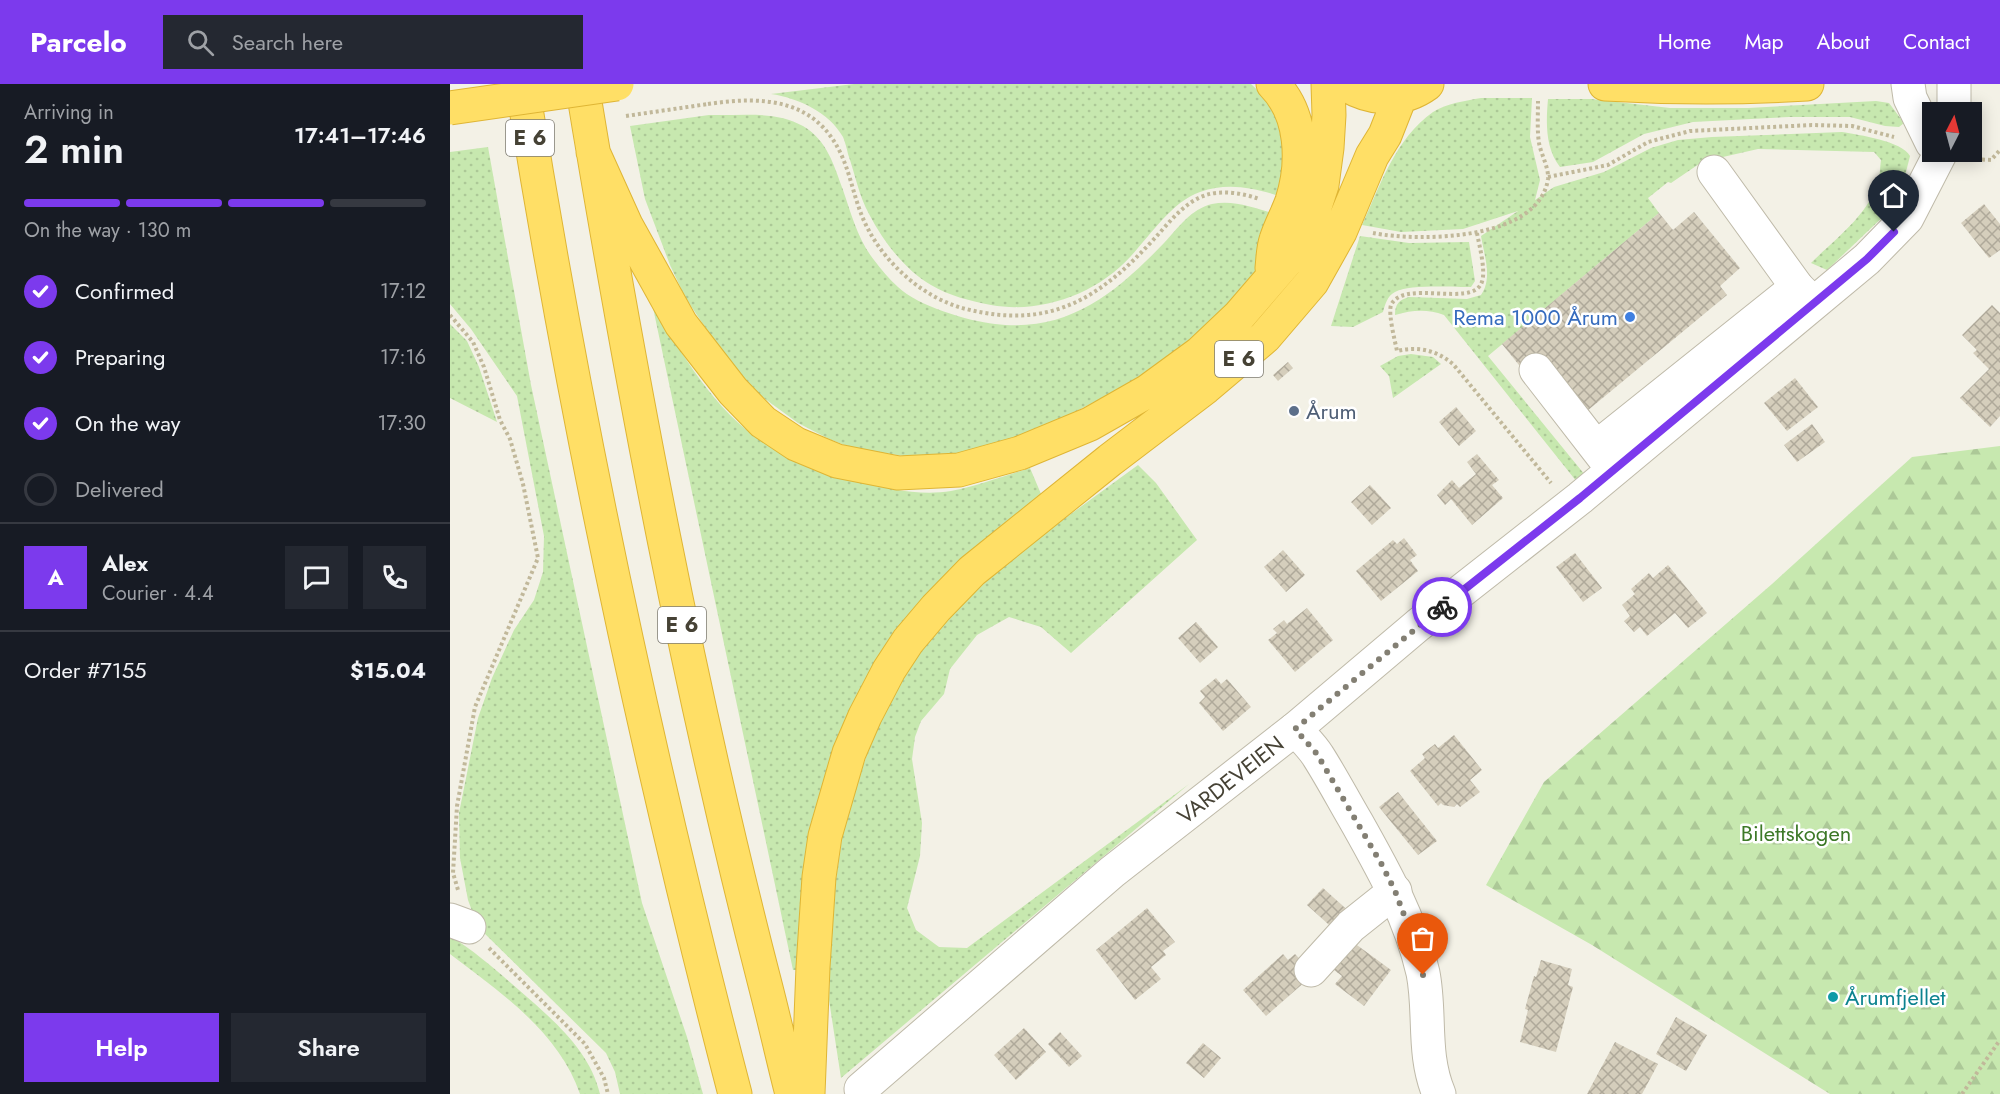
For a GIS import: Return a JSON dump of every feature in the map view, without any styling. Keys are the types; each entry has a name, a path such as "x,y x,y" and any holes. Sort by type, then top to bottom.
{"highway":[{"name":"E 6","path":"522,84 579,412 604,537 677,867 735,1094"},
{"name":"E 6","path":"582,84 638,403 689,656 732,858 792,1094"},
{"path":"450,108 617,84"},
{"path":"1269,281 1276,240 1292,201 1299,145 1296,123 1283,93 1273,84"},
{"name":"E 6","path":"593,152 626,225 688,333 733,391 764,422 796,444 837,460 898,473 959,470 1020,453 1090,424 1148,391 1200,353 1239,316 1295,251 1311,219 1322,185 1329,115 1328,84"},
{"path":"1345,84 1359,93 1379,98 1414,90"},
{"path":"1605,84 1661,88 1728,88 1807,84"},
{"name":"E 6","path":"808,1094 819,877 825,836 849,753 889,670 908,641 972,571 1110,460 1206,387 1265,337 1312,282 1340,232 1372,156 1414,90"}],"street":[{"path":"1908,84 1910,98 1922,122"},
{"path":"1954,84 1954,102"},
{"name":"VARDEVEIEN","path":"861,1089 1112,872 1295,729 1418,625 1569,506 1605,458 1805,296 1867,259 1907,218 1932,162"},
{"path":"1714,172 1805,296"},
{"path":"1536,370 1605,458"},
{"path":"1295,729 1317,754 1395,891 1415,944 1423,975 1428,1053 1434,1083 1439,1094"},
{"path":"1311,970 1351,926 1395,891"}],"path":[{"path":"708,104 740,99 764,100 783,104 807,114 830,135 841,155 867,228 886,256 910,280 937,298 962,308 991,315 1026,315 1055,311 1083,299 1106,285 1131,265 1189,203 1206,195 1228,193 1249,195 1266,201"},
{"path":"1371,233 1393,237 1444,238 1477,233 1502,225 1533,208 1541,198 1548,177 1539,142 1538,101"},
{"path":"1548,177 1608,165 1648,142 1690,131 1812,125 1852,126 1922,146"},
{"path":"1477,233 1483,274 1481,284 1476,289 1467,292 1415,293 1398,298 1392,303 1390,311 1396,351 1418,349 1435,352 1453,364 1569,506"},
{"path":"450,315 473,342 484,367 500,420 510,439 523,484 538,558 475,707 457,806 453,873 459,923 585,1044 604,1078 608,1094"},
{"path":"1962,1094 2000,1040"}],"green space":[{"path":"854,84 1251,84 1270,102 1285,121 1280,196 1250,189 1221,187 1190,196 1171,211 1117,269 1085,291 1067,298 1029,306 1010,307 968,300 945,292 921,279 888,244 862,200 843,137 830,120 802,103 771,94"},
{"path":"1481,98 1532,98 1530,137 1540,180 1535,200 1554,187 1604,172 1651,148 1678,140 1842,132 1898,146 1910,156 1903,184 1888,212 1827,270 1811,263 1851,225 1868,204 1879,177 1881,160 1874,152 1758,149 1699,164 1671,183 1668,182 1648,198 1659,213 1488,356 1585,475 1577,482 1444,315 1420,311 1395,315 1398,303 1409,297 1467,299 1481,295 1485,288 1487,274 1481,236 1518,211 1463,229 1401,232 1362,225 1390,163 1420,123 1444,106"},
{"path":"1548,99 1591,99 1670,108 1748,108 1876,101 1889,103 1904,123 1899,127 1885,126 1850,117 1789,117 1693,122 1644,134 1593,162 1560,167 1549,143"},
{"path":"709,115 769,116 803,126 824,146 833,162 864,244 888,277 907,294 930,306 958,316 995,324 1021,325 1045,322 1068,316 1089,306 1128,278 1185,220 1204,206 1229,203 1279,215 1256,271 1245,288 1188,348 1102,398 1022,439 947,456 904,456 855,449 798,423 757,393 728,362 685,297 670,265 645,199 630,126"},
{"path":"488,147 531,385 642,903 687,1037 703,1094 620,1094 615,1072 606,1053 478,927 468,900 460,858 459,813 478,718 492,678 514,630 534,600 543,572 544,536 517,396 471,329 450,304 450,152"},
{"path":"1360,236 1409,243 1469,242 1475,281 1471,287 1431,286 1401,289 1390,296 1383,312 1353,327 1331,326"},
{"path":"652,303 688,362 716,400 749,432 789,456 824,471 860,482 916,492 951,491 1030,468 1044,501 864,683 839,733 827,782 799,970 793,970"},
{"path":"450,324 467,341 479,367 497,422 450,398"},
{"path":"1411,354 1433,357 1441,364 1393,398 1389,376 1380,366 1398,356"},
{"name":"Bilettskogen","path":"2000,446 2000,1094 1830,1094 1592,945 1486,885 1544,782 1772,584 1912,457"},
{"path":"1138,465 1156,483 1197,540 1071,653 1041,627 1009,617 977,635 950,669 944,694 921,721 915,737 912,759 922,823 920,856 907,908 916,930 939,947 967,948 1189,784 841,1078 829,1000 831,913 845,817 886,700 932,632 1016,554"},
{"path":"450,936 486,962 568,1036 588,1063 600,1094 580,1094 558,1051 543,1032 508,999 450,954"}],"building":[{"path":"1984,204 2000,224 2000,250 1989,258 1961,223"},
{"path":"1694,212 1740,268 1720,286 1727,295 1587,411 1527,375 1502,344 1659,213 1673,230"},
{"path":"1992,305 2000,313 2000,416 1990,427 1960,398 1989,369 1973,353 1977,350 1962,335"},
{"path":"1288,362 1293,368 1278,381 1273,375"},
{"path":"1795,378 1818,407 1787,431 1764,403"},
{"path":"1456,407 1476,431 1459,446 1439,422"},
{"path":"1812,424 1825,442 1797,462 1784,445"},
{"path":"1477,454 1499,480 1492,485 1503,498 1472,525 1451,499 1445,505 1437,495 1452,480 1459,488 1476,474 1467,462"},
{"path":"1370,485 1391,508 1372,525 1351,502"},
{"path":"1404,538 1417,555 1410,560 1418,571 1381,601 1356,571 1393,540 1397,544"},
{"path":"1283,550 1305,575 1286,592 1264,567"},
{"path":"1575,553 1602,588 1583,602 1556,567"},
{"path":"1668,565 1707,613 1688,628 1675,613 1647,636 1640,627 1634,632 1624,621 1630,616 1622,605 1635,594 1631,589 1649,573 1653,578"},
{"path":"1307,608 1333,640 1295,672 1268,640 1277,633 1273,629 1284,620 1287,624"},
{"path":"1196,622 1218,647 1200,663 1178,638"},
{"path":"1216,678 1221,684 1227,679 1251,707 1223,731 1199,703 1205,697 1200,691"},
{"path":"1454,735 1482,770 1470,780 1480,792 1460,807 1457,804 1454,807 1441,803 1438,806 1410,771 1425,758 1422,754 1435,744 1438,748"},
{"path":"1398,792 1437,841 1418,855 1379,807"},
{"path":"1323,888 1354,916 1338,933 1307,905"},
{"path":"1147,908 1175,942 1163,951 1166,955 1151,967 1161,979 1135,1000 1096,950"},
{"path":"1350,940 1391,970 1364,1006 1335,984 1342,976 1330,967"},
{"path":"1283,954 1288,960 1295,954 1312,973 1266,1016 1243,990"},
{"path":"1541,960 1572,969 1568,985 1573,987 1556,1052 1520,1042 1528,1010 1525,1009"},
{"path":"1676,1017 1707,1035 1686,1071 1656,1054"},
{"path":"1024,1028 1046,1052 1016,1080 994,1055"},
{"path":"1060,1032 1082,1056 1069,1067 1048,1044"},
{"path":"1615,1042 1658,1064 1642,1094 1587,1094"},
{"path":"1203,1043 1221,1058 1204,1078 1186,1063"}],"way so far":[{"path":"1423,975 1415,944 1395,891 1382,865 1317,754 1295,729 1442,607"}],"place":[{"name":"Rema 1000 Årum","path":"1630,317"},
{"name":"Årum","path":"1294,411"},
{"name":"Årumfjellet","path":"1833,997"}],"route":[{"path":"1442,607 1580,498 1867,259 1894,232"}]}
